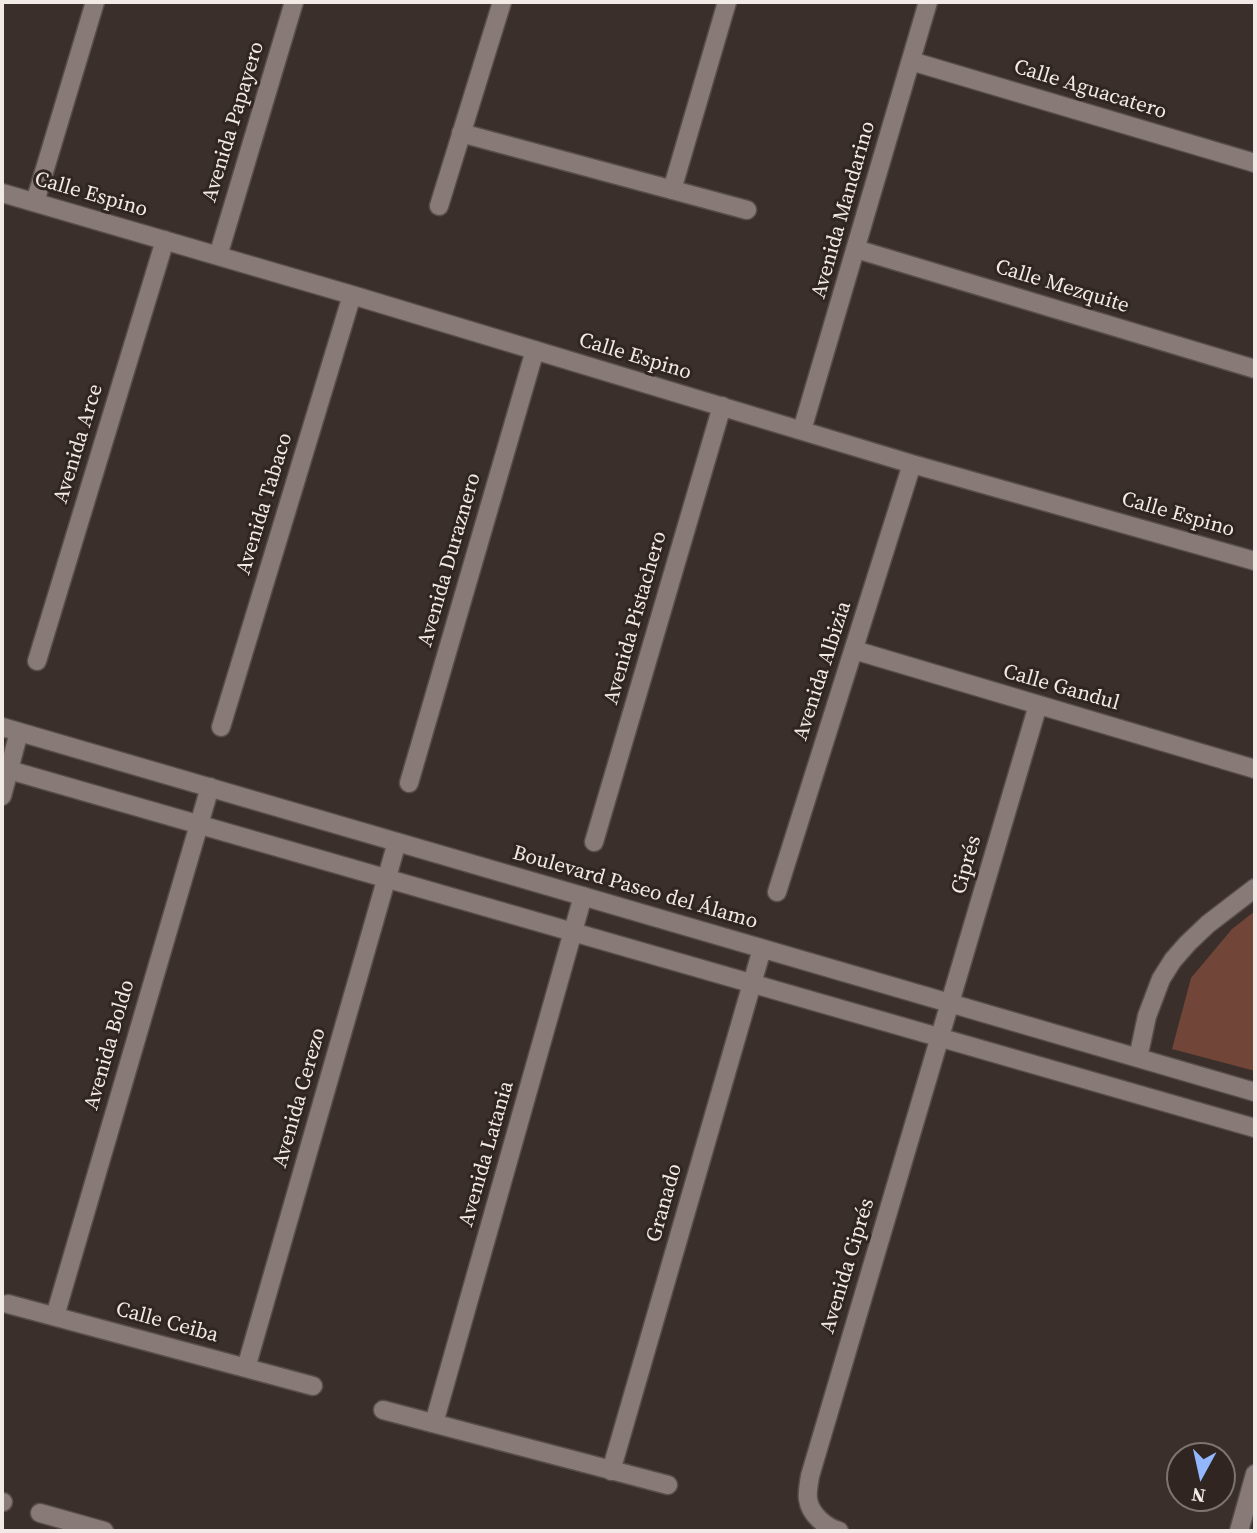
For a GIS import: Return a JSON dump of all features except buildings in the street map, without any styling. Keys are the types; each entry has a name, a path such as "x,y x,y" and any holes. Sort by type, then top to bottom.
{"street":[{"path":"35,202 95,2"},
{"name":"Avenida Papayero","path":"218,256 294,2"},
{"path":"439,206 502,2"},
{"path":"673,190 727,2"},
{"name":"Avenida Mandarino","path":"802,430 928,2"},
{"name":"Calle Aguacatero","path":"911,61 1255,163"},
{"path":"461,133 747,210"},
{"name":"Calle Espino","path":"2,193 352,295 912,464 1255,561"},
{"name":"Avenida Arce","path":"37,661 164,240"},
{"name":"Calle Mezquite","path":"856,249 1255,369"},
{"name":"Avenida Tabaco","path":"221,727 352,295"},
{"name":"Avenida Duraznero","path":"409,783 535,351"},
{"name":"Avenida Pistachero","path":"594,842 722,407"},
{"name":"Avenida Albizia","path":"778,892 912,464"},
{"name":"Calle Gandul","path":"854,650 1255,769"},
{"name":"Ciprés","path":"940,1037 1038,705"},
{"name":"Boulevard Paseo del Álamo","path":"2,727 1255,1092"},
{"path":"2,796 5,769 19,732"},
{"path":"5,769 1255,1128"},
{"name":"Avenida Boldo","path":"54,1316 210,787"},
{"name":"Avenida Cerezo","path":"246,1368 397,842"},
{"path":"1138,1058 1147,1016 1161,979 1174,960 1208,924 1255,888"},
{"name":"Avenida Latania","path":"434,1423 583,896"},
{"name":"Granado","path":"611,1471 762,949"},
{"name":"Avenida Ciprés","path":"838,1531 824,1524 811,1509 808,1499 810,1476 940,1037"},
{"name":"Calle Ceiba","path":"8,1304 313,1387"},
{"path":"383,1410 668,1485"},
{"path":"1239,1531 1255,1474"},
{"path":"40,1513 104,1531"}],"shaded area":[{"path":"1255,911 1255,1071 1172,1049 1191,978 1232,929"}]}
